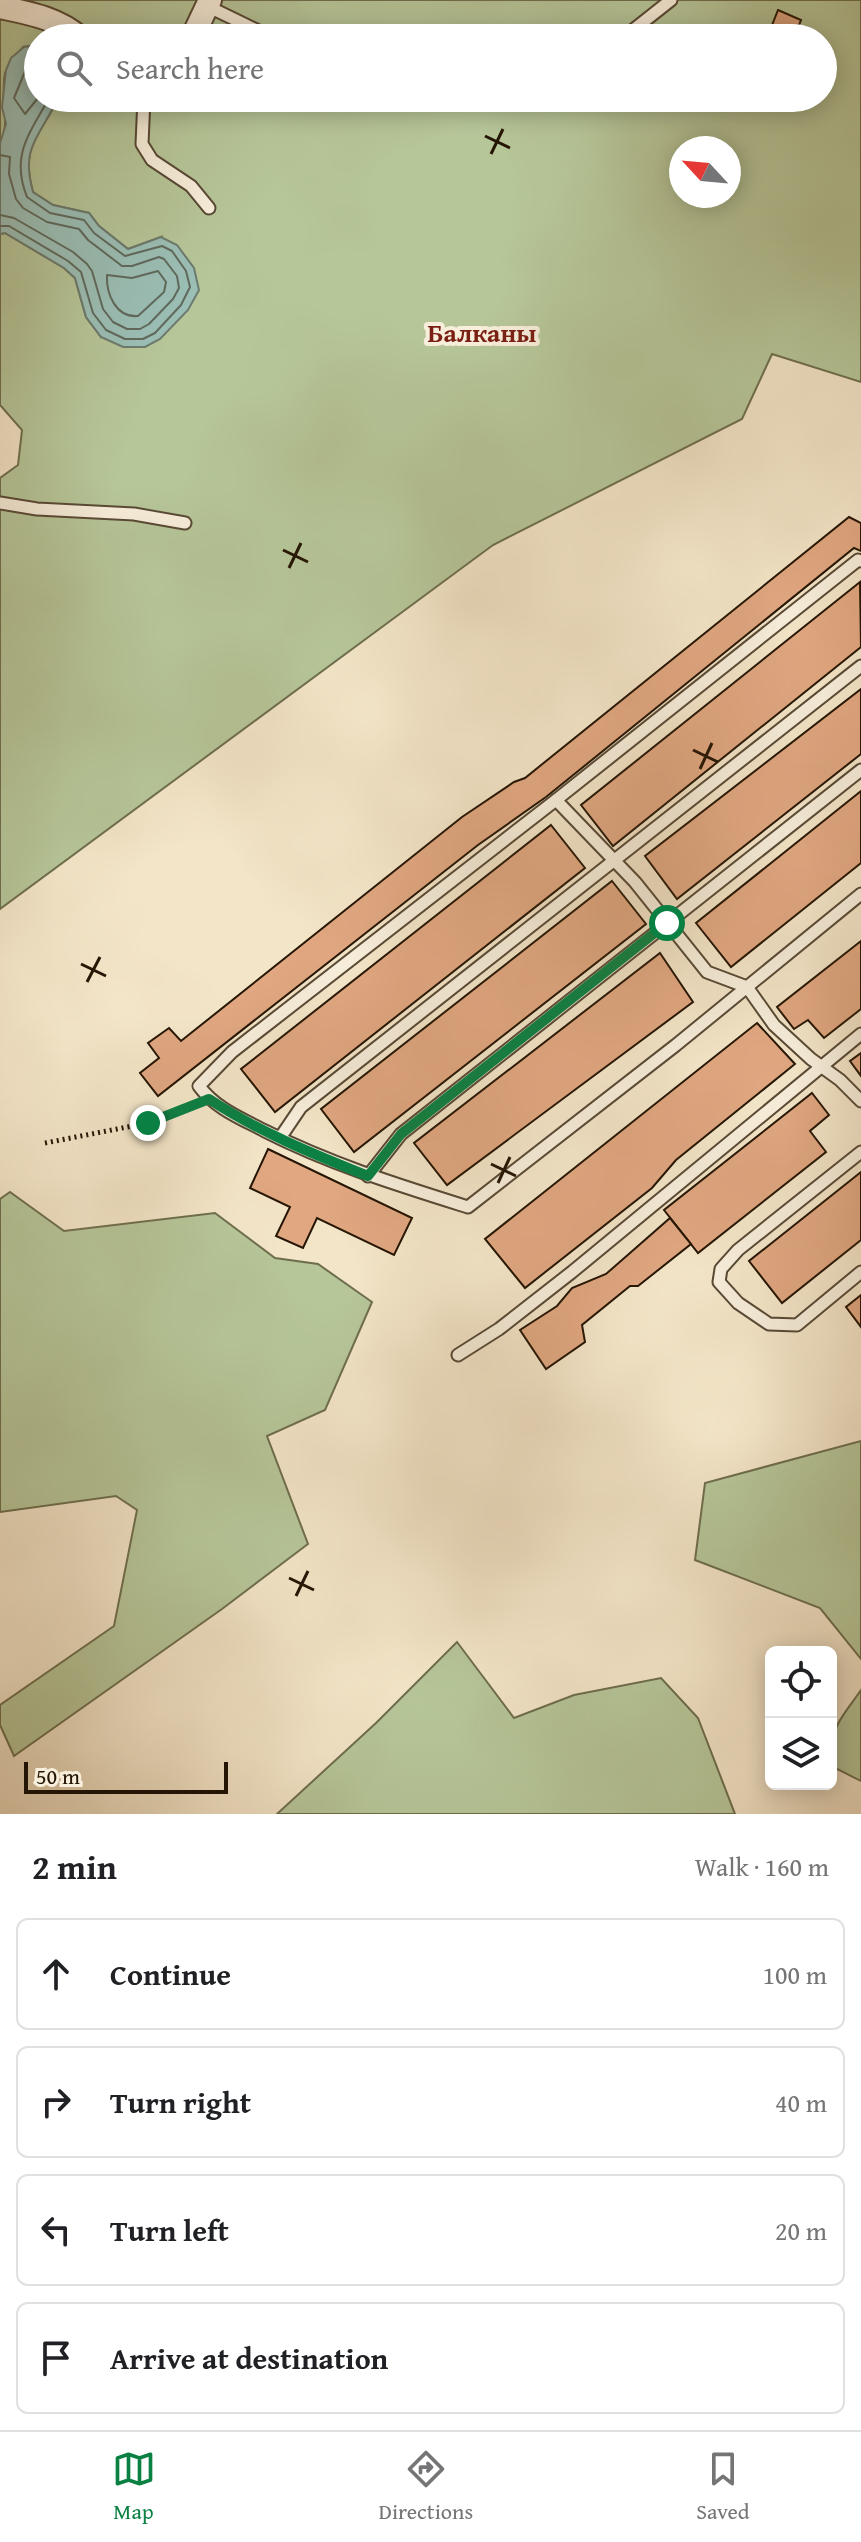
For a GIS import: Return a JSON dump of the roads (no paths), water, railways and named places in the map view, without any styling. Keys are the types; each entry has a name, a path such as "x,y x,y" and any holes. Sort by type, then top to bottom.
{"street":[{"path":"198,24 208,3"},
{"path":"0,7 59,24"}],"lane":[{"path":"641,24 671,0"},
{"path":"208,3 247,24"},
{"path":"143,112 142,144 152,160 191,186 209,208"},
{"path":"0,503 37,509 134,514 185,523"},
{"path":"861,561 858,560 232,1052 199,1086 209,1099 307,1152 368,1176 468,1207 861,894"},
{"path":"280,1138 301,1107 861,666"},
{"path":"368,1176 401,1134 861,770"},
{"path":"556,800 635,882 707,972 747,987 774,1025 861,1101"},
{"path":"458,1355 499,1329 572,1272 861,1034"},
{"path":"861,1152 738,1250 721,1269 719,1282 738,1303 769,1324 797,1325 861,1272"}],"water":[{"path":"24,47 24,112 50,112 30,152 33,192 53,205 89,213 99,226 128,249 161,237 177,245 194,268 199,290 188,310 160,339 145,347 123,347 101,337 86,317 75,278 64,268 5,233 0,234 0,143 6,124 2,107 6,70 11,58"}],"district":[{"name":"Балканы","path":"482,333"}]}
